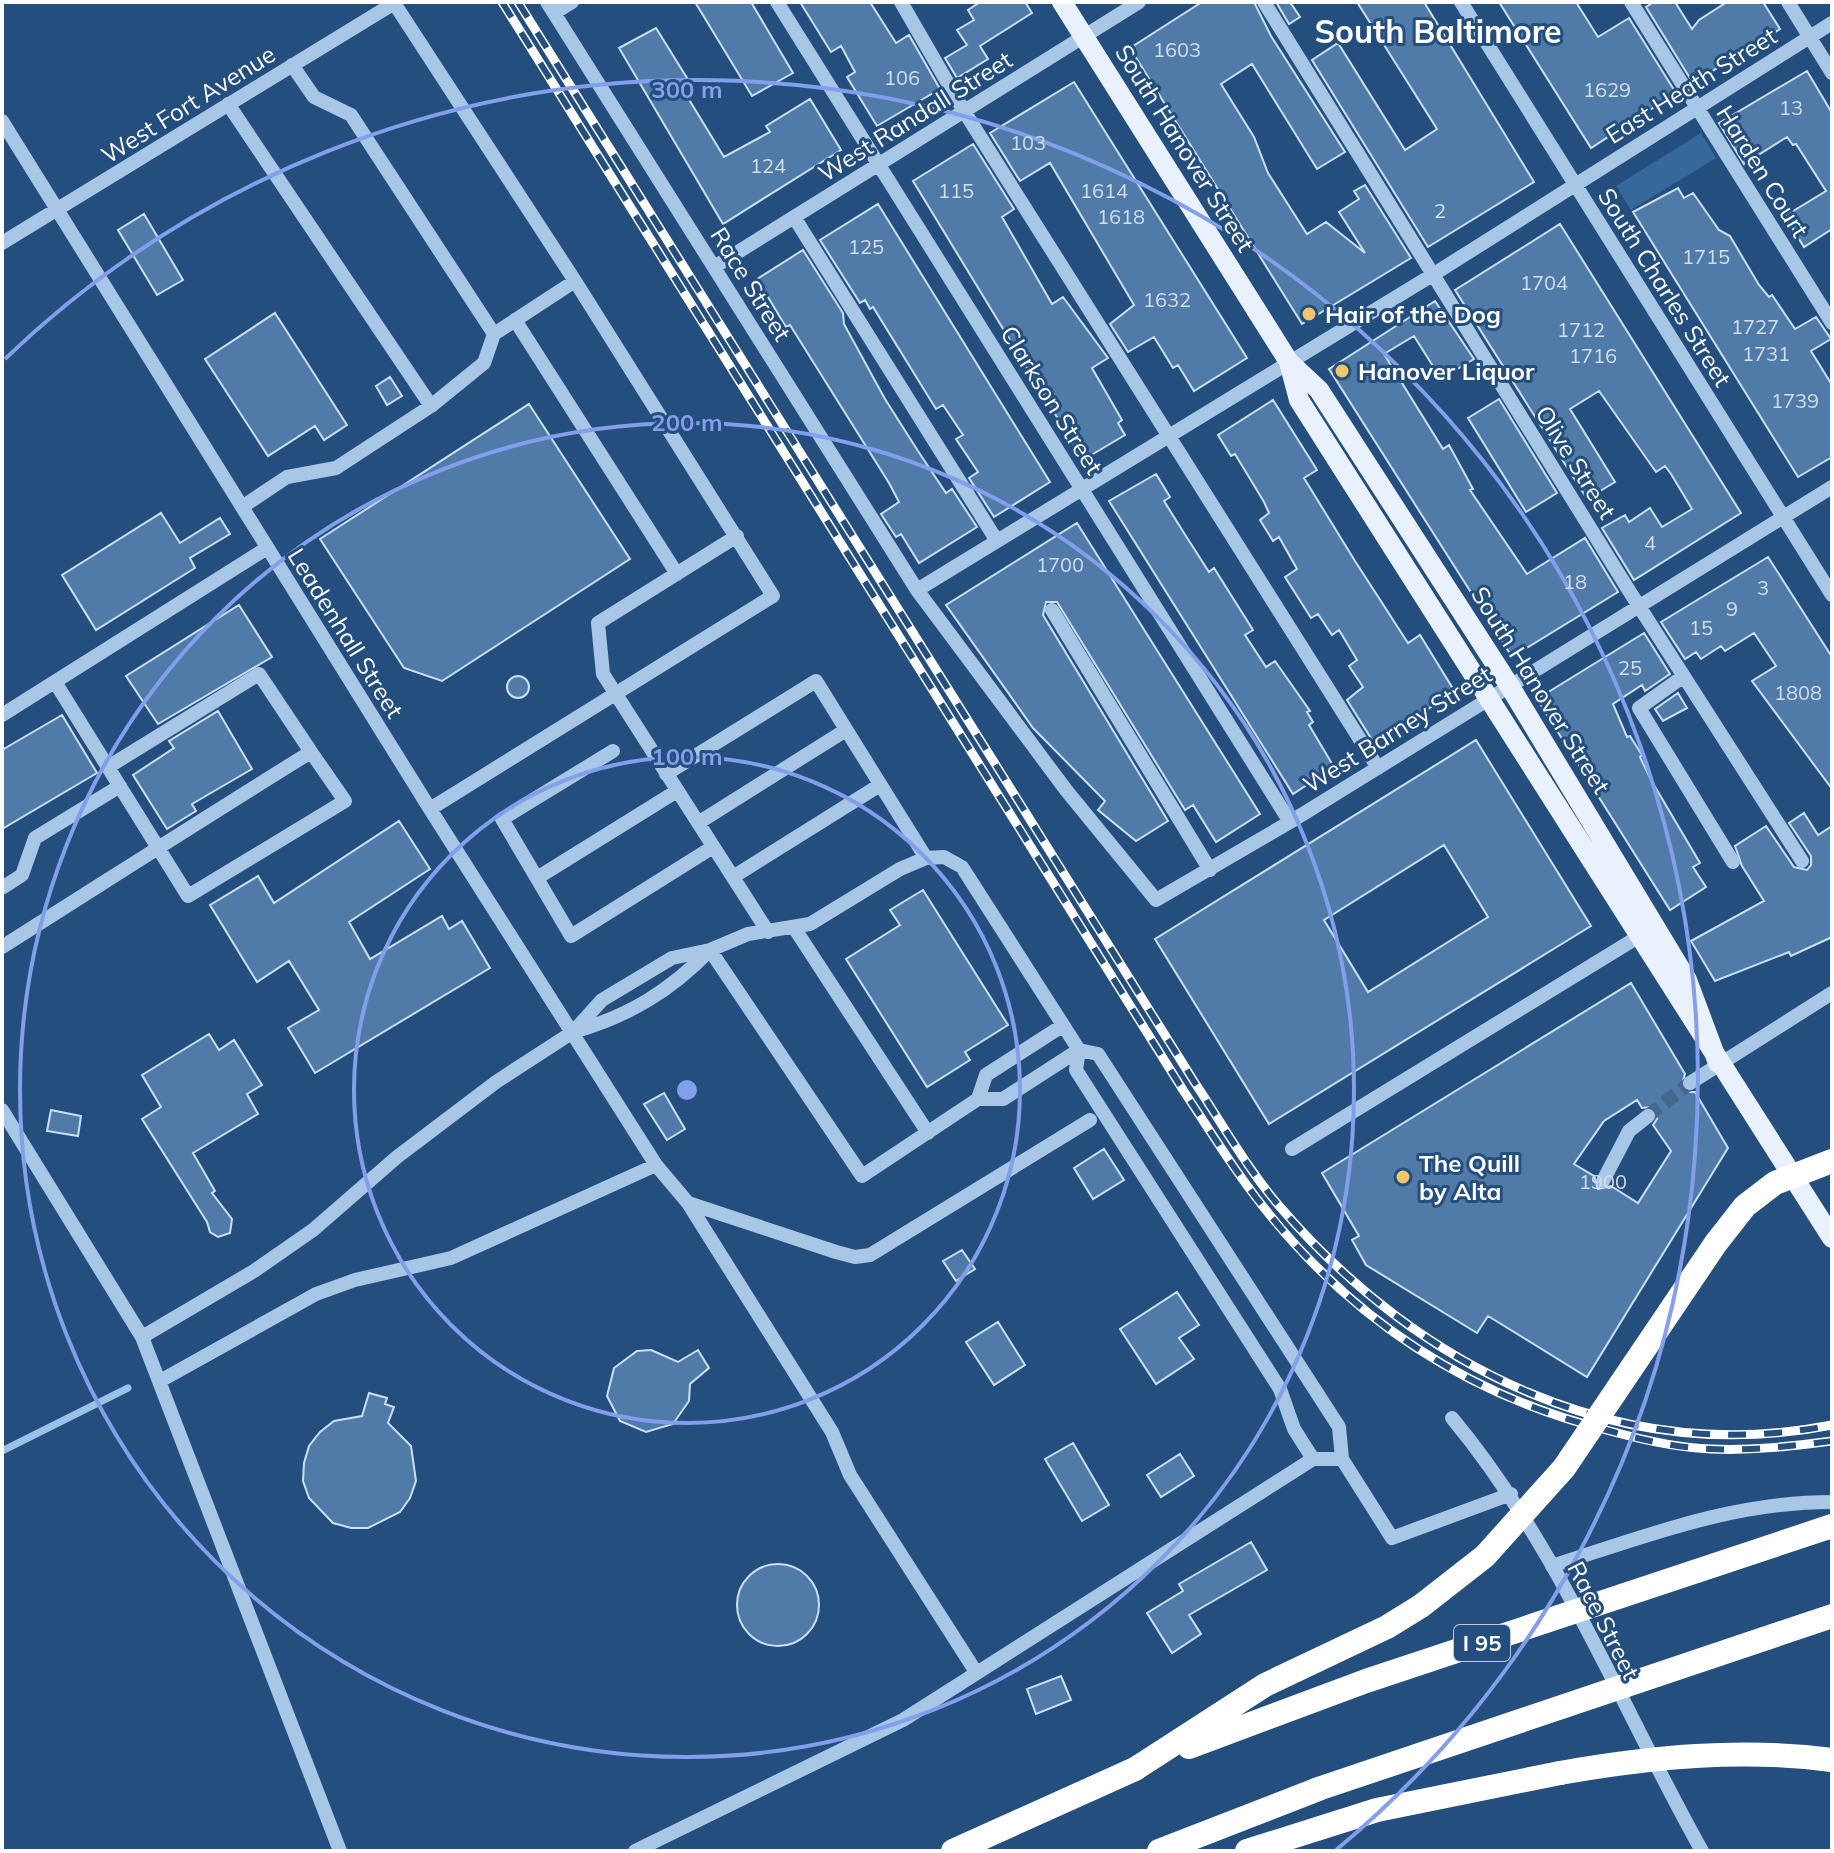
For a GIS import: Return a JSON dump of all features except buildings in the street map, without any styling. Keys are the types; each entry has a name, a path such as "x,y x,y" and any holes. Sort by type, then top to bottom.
{"highway":[{"path":"1135,1769 1265,1685 1387,1627 1421,1606 1485,1556 1564,1468 1745,1206 1775,1183 1832,1161"},
{"name":"I 95","path":"953,1851 1135,1769 1366,1681 1832,1526"},
{"path":"1159,1851 1321,1788 1832,1616"},
{"path":"1247,1851 1377,1810 1487,1785 1613,1763 1714,1754 1832,1760"}],"main road":[{"name":"South Hanover Street","path":"1062,2 1289,362 1319,390 1509,685 1687,980 1718,1063"},
{"name":"South Hanover Street","path":"1289,362 1299,400 1832,1238"}],"street":[{"path":"551,8 572,2"},
{"name":"Clarkson Street","path":"777,2 1290,822"},
{"path":"901,2 964,111 1378,768"},
{"name":"West Randall Street","path":"714,267 1139,2"},
{"name":"Olive Street","path":"1264,2 1639,606 1802,861"},
{"name":"South Charles Street","path":"1461,2 1832,595"},
{"name":"Harden Court","path":"1631,2 1832,323"},
{"path":"1788,2 1832,73"},
{"path":"395,3 773,596 430,809"},
{"name":"West Fort Avenue","path":"2,243 395,3"},
{"name":"Race Street","path":"551,8 917,590 1066,790 1156,900"},
{"name":"East Heath Street","path":"917,590 1434,274 1832,23"},
{"path":"292,65 314,97 351,115 494,334"},
{"path":"228,104 292,204 431,406"},
{"name":"Leadenhall Street","path":"2,121 430,809 656,1165 688,1203 832,1432 850,1475 976,1672"},
{"path":"794,217 997,541"},
{"path":"242,507 287,477 336,468 431,406 484,363 494,334 575,281"},
{"path":"515,320 677,574"},
{"name":"West Barney Street","path":"1156,900 1290,822 1832,487"},
{"path":"737,536 598,623 603,674 768,932"},
{"path":"2,715 267,548"},
{"path":"1052,610 1210,870"},
{"path":"55,682 188,896 345,801 259,674 108,767"},
{"path":"1684,676 1639,708 1733,862"},
{"path":"666,774 816,681 926,858"},
{"path":"698,823 846,730"},
{"path":"613,751 502,819 571,936 713,847"},
{"path":"2,947 311,752"},
{"path":"733,877 880,785"},
{"path":"2,888 22,875 35,838 120,786"},
{"path":"537,878 677,791"},
{"path":"142,1337 313,1230 447,1120 573,1032 602,1000 672,958 710,950 748,934 795,929 810,924 900,869 926,858 944,857 962,867 1079,1050 1098,1054 1339,1427 1342,1459 1392,1538 1511,1494"},
{"path":"795,929 928,1133"},
{"path":"1292,1149 1638,937"},
{"path":"573,1032 616,1020 683,978 710,950"},
{"path":"710,950 862,1176 978,1099 1003,1099 1079,1050"},
{"path":"1690,1083 1832,993"},
{"path":"978,1099 986,1075 1062,1026"},
{"path":"1079,1050 1076,1070 1280,1389 1294,1429 1313,1459"},
{"path":"2,1110 142,1337 340,1851"},
{"path":"1603,1181 1629,1131 1648,1116"},
{"path":"688,1203 836,1252 855,1257 870,1255 1090,1120"},
{"path":"160,1381 316,1294 355,1280 451,1258 656,1165"},
{"name":"Race Street","path":"1452,1418 1511,1494 1552,1566 1646,1752 1702,1851"},
{"path":"635,1851 865,1740 1313,1459 1342,1459"},
{"path":"1552,1566 1728,1511 1770,1503 1832,1502"}],"shaded area":[{"path":"1701,133 1716,158 1631,210 1616,186"}],"waterway":[{"path":"2,1451 128,1388"}],"tunnel":[{"path":"1648,1116 1690,1083"}],"railway":[{"path":"502,2 1183,1090 1246,1184 1304,1254 1341,1290 1422,1351 1466,1377 1560,1416 1647,1440 1698,1448 1757,1449 1832,1441"},
{"path":"518,2 1195,1083 1247,1163 1281,1208 1336,1265 1395,1315 1460,1358 1528,1392 1600,1417 1675,1431 1753,1434 1832,1425"}],"place":[{"name":"Hair of the Dog","path":"1309,314"},
{"name":"Hanover Liquor","path":"1342,371"},
{"name":"The Quill by Alta","path":"1403,1177"}],"district":[{"name":"South Baltimore","path":"1438,31"}]}
